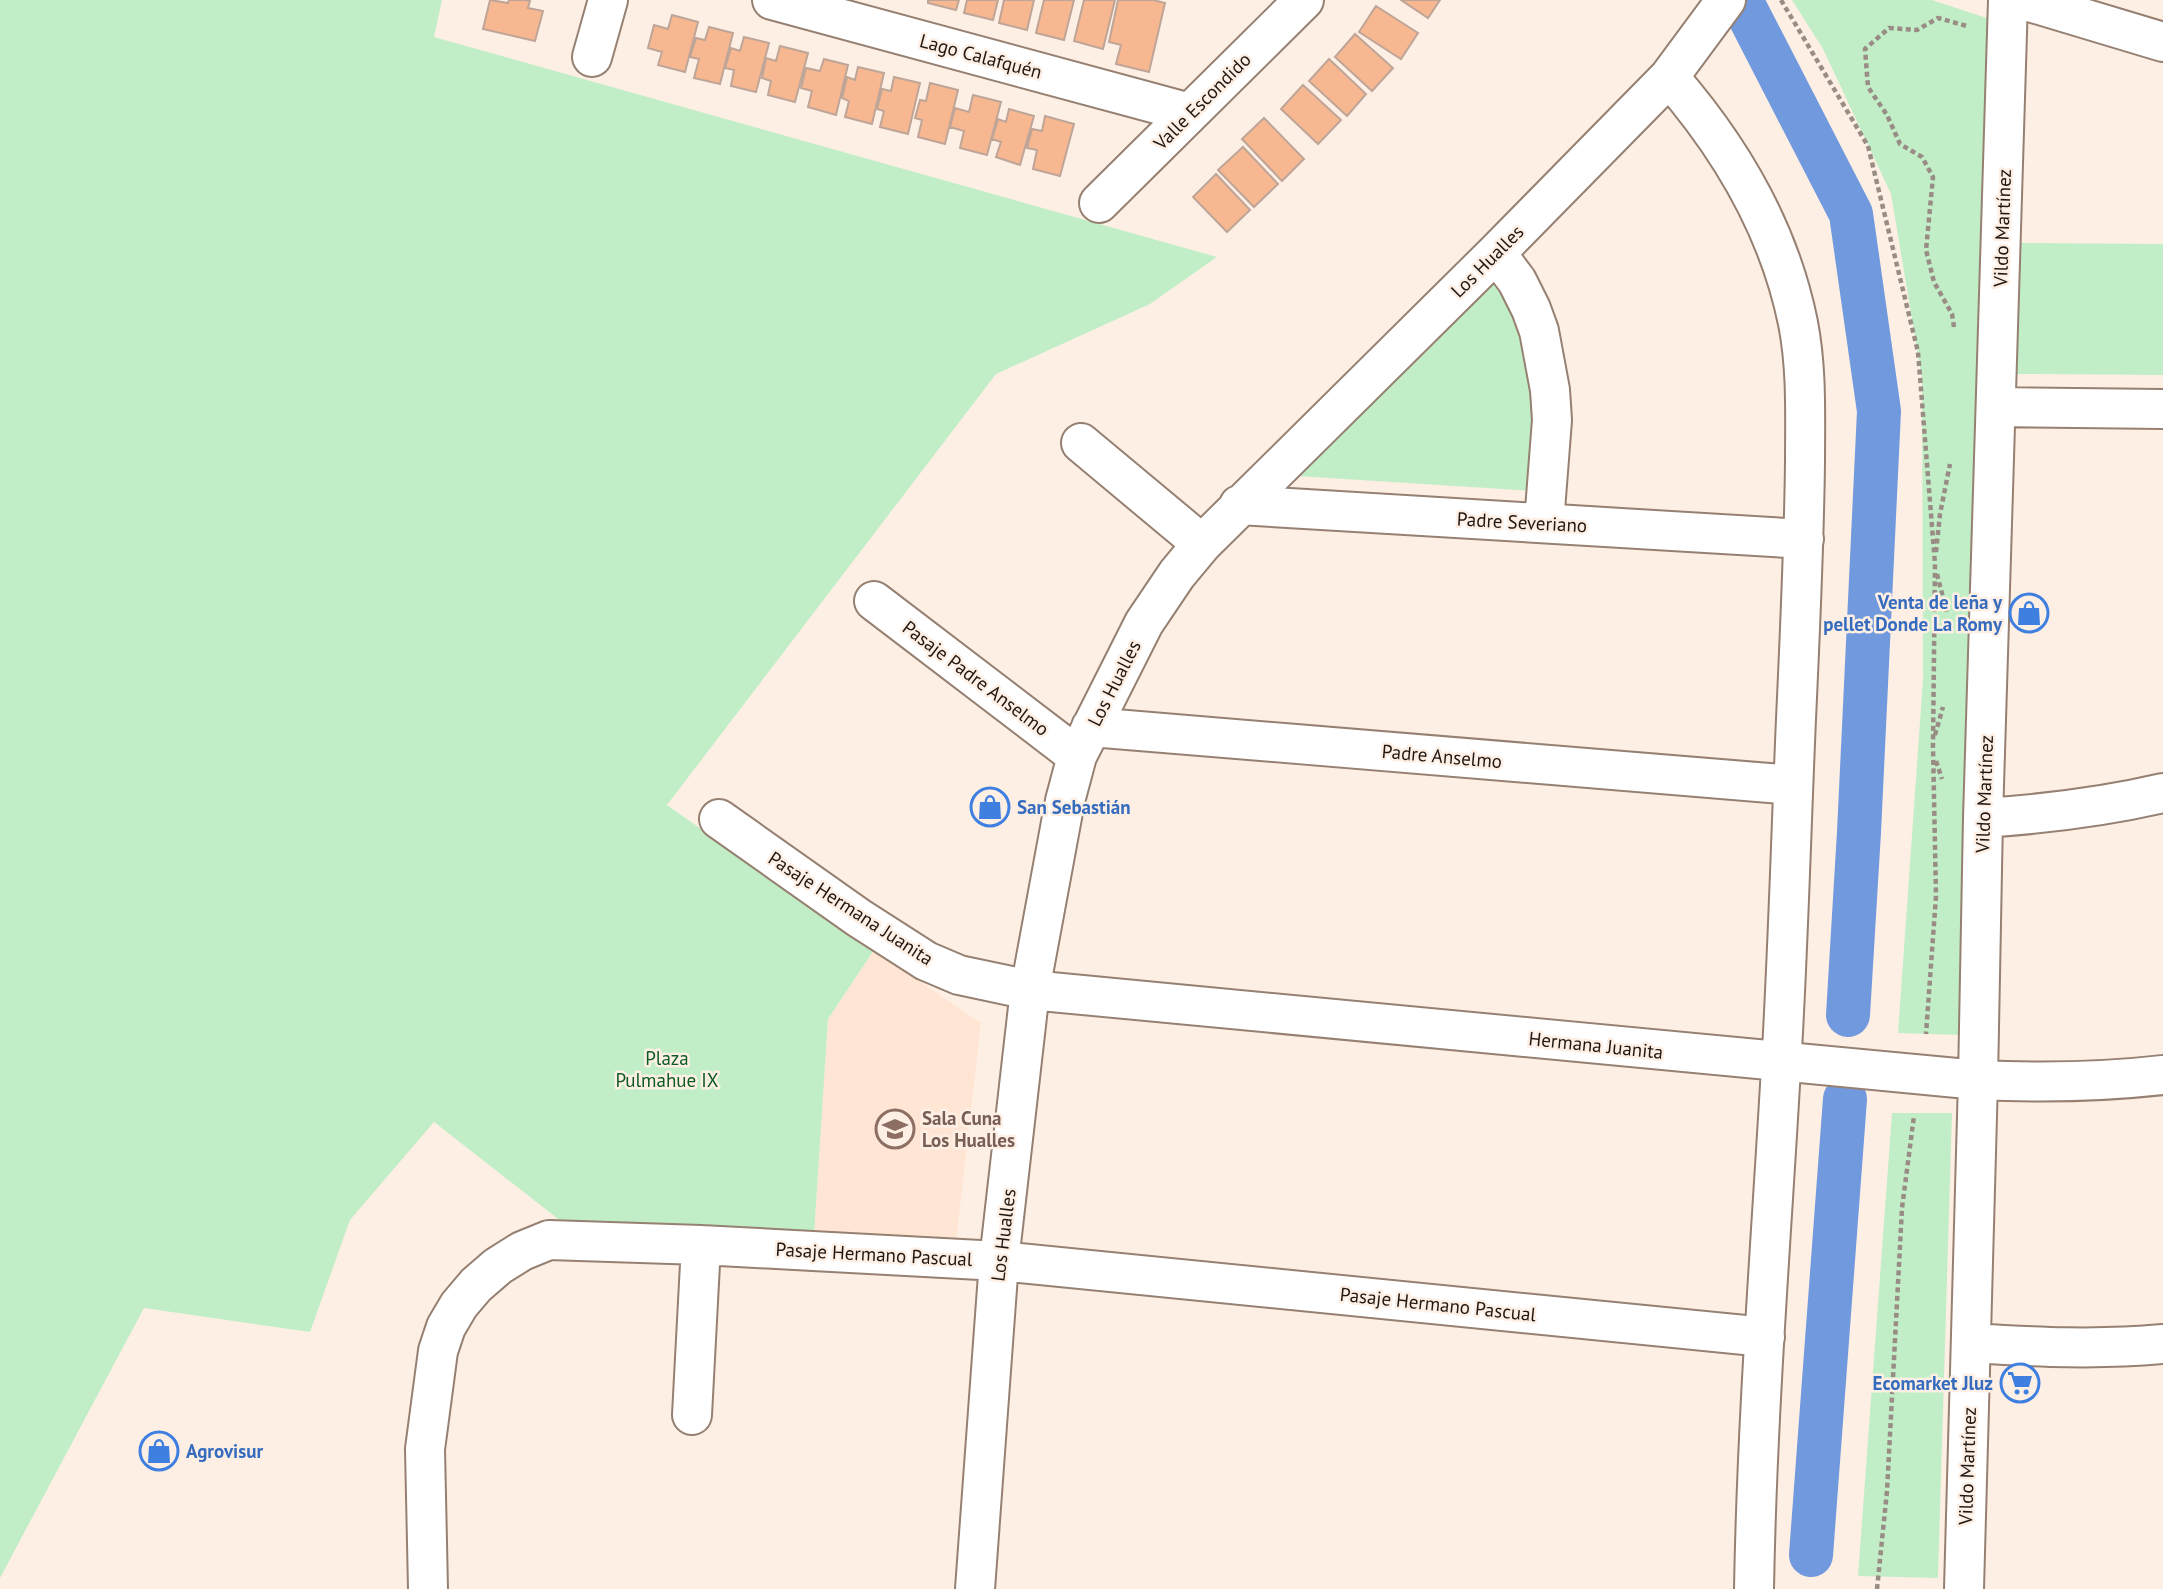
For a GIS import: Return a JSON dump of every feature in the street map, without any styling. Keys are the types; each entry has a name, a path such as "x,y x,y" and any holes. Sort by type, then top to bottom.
{"street":[{"path":"592,57 608,0"},
{"name":"Lago Calafquén","path":"772,0 1190,113"},
{"name":"Valle Escondido","path":"1099,203 1304,0"},
{"name":"Los Hualles","path":"975,1589 999,1261 1030,990 1065,802 1084,742 1144,622 1177,574 1202,544 1496,253 1669,77 1726,0"},
{"name":"Vildo Martínez","path":"1964,1589 1983,818 2008,0"},
{"path":"2023,0 2163,43"},
{"path":"1669,77 1704,119 1745,183 1765,221 1797,322 1805,374 1804,538 1782,1062 1765,1336 1754,1589"},
{"path":"1496,253 1517,281 1531,309 1539,331 1550,390 1552,420 1544,523"},
{"path":"1997,407 2163,409"},
{"path":"1081,443 1202,544"},
{"name":"Padre Severiano","path":"1239,505 1804,538"},
{"name":"Pasaje Padre Anselmo","path":"874,601 1084,742"},
{"name":"Padre Anselmo","path":"1084,742 1793,785"},
{"path":"1983,818 2049,814 2163,793"},
{"name":"Pasaje Hermana Juanita","path":"719,819 859,918 926,961 959,975 1030,990"},
{"name":"Hermana Juanita","path":"1030,990 1978,1080 2050,1083 2163,1075"},
{"name":"Pasaje Hermano Pascual","path":"428,1589 425,1449 438,1350 446,1327 476,1285 498,1266 522,1251 550,1240 999,1261 1765,1336"},
{"path":"692,1415 701,1245"},
{"path":"1971,1343 2047,1349 2125,1348 2163,1344"}],"path":[{"path":"1781,0 1868,146 1918,352 1935,564 1948,620"},
{"path":"1956,336 1952,314 1934,282 1926,250 1933,177 1922,157 1900,144 1887,115 1868,87 1865,49 1889,28 1917,30 1938,18 1976,28"},
{"path":"1877,1589 1887,1491 1902,1208 1926,1034 1936,896 1933,746 1935,564 1940,514 1951,463"},
{"path":"1944,704 1933,746 1937,771 1951,797 1969,804 1983,818"}],"shaded area":[{"name":"Sala Cuna Los Hualles","path":"874,950 981,1023 956,1243 814,1235 828,1019"}],"green space":[{"name":"Plaza Pulmahue IX","path":"0,0 442,0 434,37 1217,257 1150,304 996,374 667,805 874,950 828,1019 814,1235 562,1222 434,1122 350,1220 310,1332 144,1308 0,1578"},
{"path":"1792,0 1932,0 1996,21 1960,1035 1898,1033 1923,679 1922,379 1891,194 1823,49"},
{"path":"2017,243 2163,244 2163,375 2016,374"},
{"path":"1497,280 1536,364 1535,491 1297,476"},
{"path":"1892,1113 1952,1113 1938,1578 1858,1576"}],"building":[{"path":"490,0 508,3 509,0 530,1 528,8 543,11 535,41 483,29"},
{"path":"928,0 959,0 956,10 928,3"},
{"path":"967,0 998,0 993,20 964,13"},
{"path":"1004,0 1034,0 1027,30 999,23"},
{"path":"1044,0 1074,0 1064,40 1036,33"},
{"path":"1084,0 1115,0 1103,49 1074,41"},
{"path":"1118,0 1153,0 1165,3 1149,72 1116,64 1121,45 1109,42"},
{"path":"1401,0 1440,0 1428,18"},
{"path":"1376,6 1418,33 1401,59 1359,32"},
{"path":"672,15 698,22 685,72 658,65 662,52 648,48 654,25 668,29"},
{"path":"709,27 733,33 720,84 694,78 699,59 690,57 696,38 705,40"},
{"path":"1355,34 1393,68 1372,91 1335,57"},
{"path":"744,37 769,43 756,92 731,86 734,70 725,68 731,48 740,51"},
{"path":"780,46 808,53 795,102 768,95 771,81 762,78 766,58 776,61"},
{"path":"824,59 848,65 836,115 808,107 812,91 801,88 806,68 820,71"},
{"path":"1329,59 1366,94 1347,116 1309,81"},
{"path":"858,67 884,73 872,124 845,117 849,101 842,98 847,77 855,80"},
{"path":"894,77 920,83 908,134 880,127 884,111 877,109 882,89 891,91"},
{"path":"930,83 958,90 945,144 918,137 922,120 915,118 920,100 926,101"},
{"path":"1303,85 1341,120 1318,144 1281,109"},
{"path":"973,95 1001,102 987,155 960,148 964,131 950,127 955,108 969,112"},
{"path":"1009,109 1034,116 1020,165 996,157 1001,142 992,139 998,119 1006,122"},
{"path":"1045,116 1074,124 1060,176 1033,169 1037,150 1027,148 1032,129 1042,131"},
{"path":"1264,118 1304,159 1282,181 1242,139"},
{"path":"1243,147 1278,184 1254,207 1218,170"},
{"path":"1216,174 1250,210 1227,232 1193,197"}],"waterway":[{"path":"1746,10 1851,214 1879,411 1848,1015"},
{"path":"1811,1555 1845,1099"}],"place":[{"name":"Venta de leña y pellet Donde La Romy","path":"2029,613"},
{"name":"San Sebastián","path":"990,807"},
{"name":"Sala Cuna Los Hualles","path":"895,1129"},
{"name":"Ecomarket Jluz","path":"2020,1383"},
{"name":"Agrovisur","path":"159,1451"}]}
